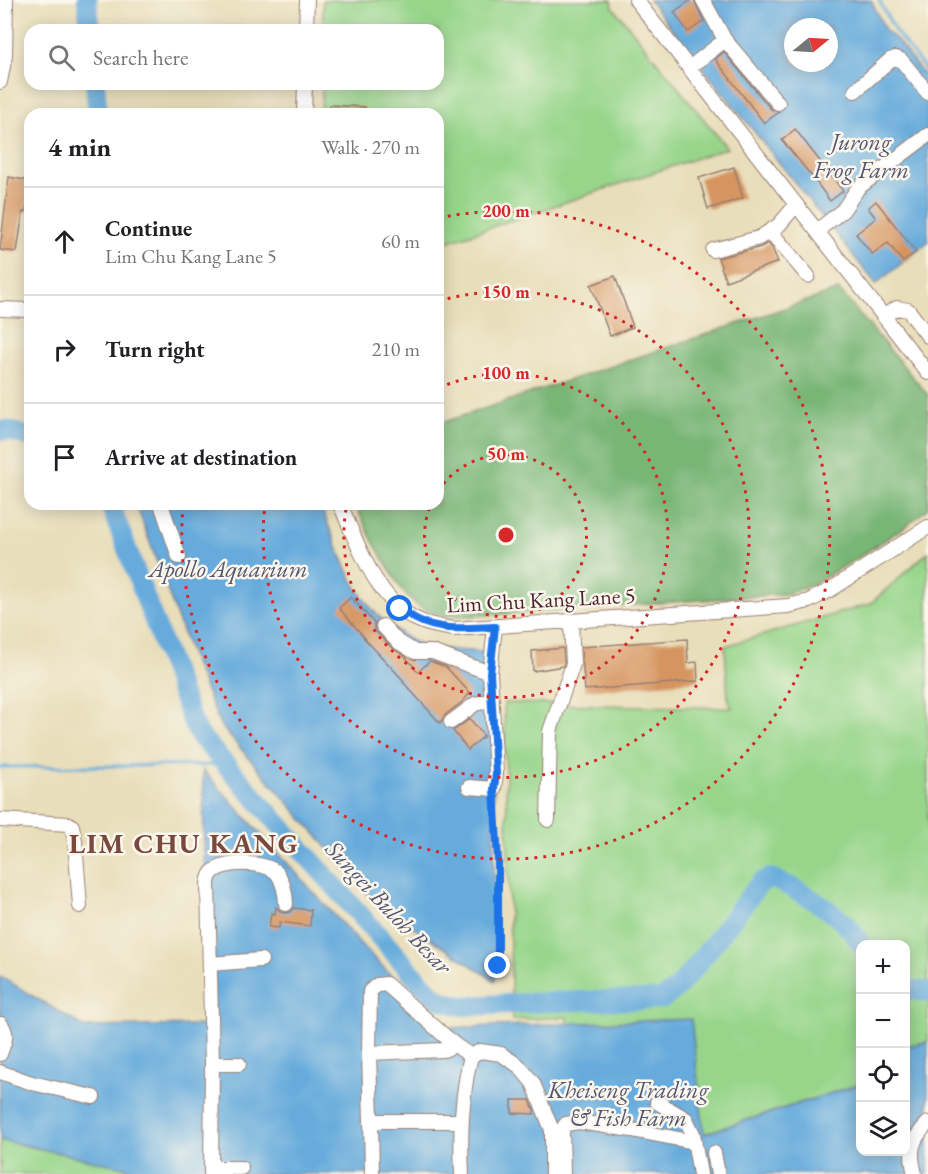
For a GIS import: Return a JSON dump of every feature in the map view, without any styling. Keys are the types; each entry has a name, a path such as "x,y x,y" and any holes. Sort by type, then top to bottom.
{"street":[{"path":"0,82 4,56 6,0"},
{"path":"306,24 307,0"},
{"path":"636,0 928,373"},
{"path":"703,0 725,40 778,103"},
{"path":"689,68 725,40"},
{"path":"855,92 890,60 896,58 901,60 928,93"},
{"path":"304,90 304,108"},
{"path":"817,231 843,210 858,188 928,135"},
{"path":"713,250 759,238 779,225 796,205"},
{"path":"770,231 808,276"},
{"path":"883,316 897,308 908,310 928,336"},
{"path":"0,309 24,310"},
{"path":"163,510 179,556"},
{"name":"Lim Chu Kang Lane 5","path":"343,510 371,572 384,592 400,609 418,620 454,629 788,606 808,602 928,527"},
{"path":"548,820 550,731 573,664 571,621"},
{"path":"383,626 397,641 415,652 432,652 490,673"},
{"path":"469,787 494,789 496,773 490,673 495,627"},
{"path":"451,722 475,704 492,700"},
{"path":"0,820 72,826 80,906"},
{"path":"241,1168 211,1171 212,1064 208,883 216,870 235,864 261,866 277,874 286,904"},
{"path":"210,964 261,960"},
{"path":"372,1174 370,991 377,985 386,984 455,1045 471,1056"},
{"path":"0,1054 6,1038 1,1024"},
{"path":"369,1053 444,1050 455,1045"},
{"path":"462,1174 460,1139 465,1081 471,1056 480,1051 501,1054 519,1066 533,1083 552,1130 552,1174"},
{"path":"212,1064 239,1064"},
{"path":"0,1072 32,1083 93,1097"},
{"path":"657,1102 686,1119 693,1134 700,1174"},
{"path":"371,1121 462,1121"},
{"path":"563,1174 562,1130 566,1124 579,1122 622,1128 694,1142"},
{"path":"915,1174 912,1162 913,1143 928,1123"},
{"path":"714,1153 718,1174"}],"path":[{"path":"494,789 498,862 498,966"}],"green space":[{"path":"323,0 612,0 613,7 727,148 444,243 444,108 321,108 322,90 444,90 444,24 323,24"},
{"path":"839,290 928,395 928,508 909,524 859,557 812,585 787,594 473,616 442,616 418,606 402,590 373,542 358,510 444,510 444,422"},
{"path":"928,552 928,1042 910,1045 910,940 856,940 856,1085 703,1134 566,1107 567,1017 512,1020 504,703 732,708 728,697 725,646 870,604"},
{"path":"0,1140 156,1174 0,1174"}],"water":[{"name":"Jurong Frog Farm","path":"649,0 871,0 886,32 896,39 928,81 928,242 876,284"},
{"name":"Apollo Aquarium","path":"138,510 322,510 341,558 359,592 383,621 411,640 424,645 493,653 495,981 376,903 221,726 192,658"},
{"name":"Kheiseng Trading & Fish Farm","path":"203,770 366,950 444,1028 691,1019 704,1134 856,1085 856,1156 910,1156 910,1045 928,1042 928,1174 156,1174 0,1140 0,976 84,1027 206,1025"}],"building":[{"path":"694,0 704,21 688,32 674,12"},
{"path":"724,52 771,109 779,112 764,123 715,59"},
{"path":"330,105 365,107 365,108 330,108"},
{"path":"795,129 843,191 830,201 782,140"},
{"path":"734,167 743,198 708,209 699,178"},
{"path":"9,177 24,180 24,212 17,252 0,250"},
{"path":"876,201 916,252 903,262 888,243 872,254 856,234 876,218 868,208"},
{"path":"768,243 778,262 726,281 718,258 761,247"},
{"path":"615,276 633,327 610,336 591,285"},
{"path":"351,597 374,623 376,632 391,647 405,656 418,672 430,661 446,667 470,693 445,715 440,723 339,608"},
{"path":"687,639 688,663 697,662 698,681 585,690 581,647"},
{"path":"563,648 563,666 533,671 532,651"},
{"path":"470,719 484,736 468,750 453,731"},
{"path":"276,907 286,913 294,908 311,910 310,926 280,922 279,928 269,927 271,913 275,914"},
{"path":"512,1100 530,1100 534,1114 512,1113"}],"waterway":[{"path":"87,0 89,24"},
{"path":"879,0 895,31 928,73"},
{"path":"96,90 97,108"},
{"name":"Sungei Buloh Besar","path":"0,430 24,435"},
{"name":"Sungei Buloh Besar","path":"112,510 193,724 200,736 421,983 439,999 463,1006 662,999 676,989 696,966 760,883 770,878 823,907 843,922 858,940"},
{"path":"0,767 225,765"},
{"name":"Sungei Buloh Besar","path":"910,990 928,992"}],"district":[{"name":"LIM CHU KANG","path":"184,843"}],"route":[{"path":"400,609 418,620 435,626 454,629 495,627 490,673 496,773 494,789 498,862 498,966"}]}
